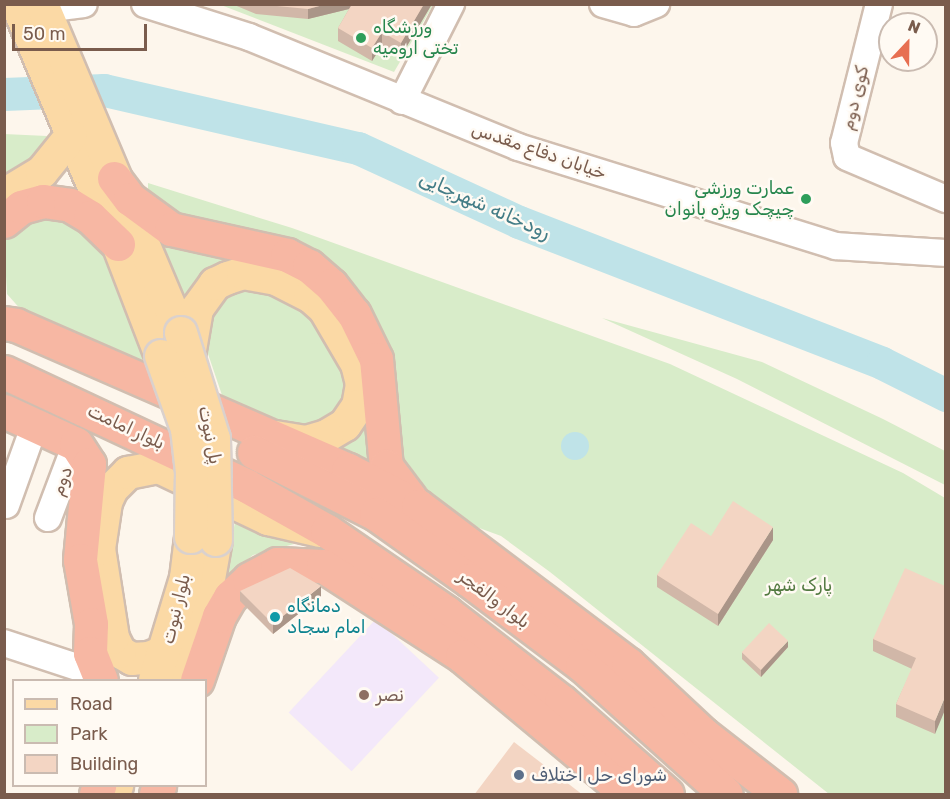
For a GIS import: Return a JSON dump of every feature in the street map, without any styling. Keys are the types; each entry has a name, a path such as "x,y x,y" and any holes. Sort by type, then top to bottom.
{"highway":[{"path":"114,178 130,199 171,229 287,255 309,266 331,285 354,314 376,359 386,466 400,489 418,506 628,664 703,734 780,795"},
{"path":"4,221 21,207 43,201 70,205 90,217 118,244"},
{"path":"7,322 271,436 418,506"},
{"name":"بلوار امامت","path":"7,322 235,442"},
{"name":"بلوار امامت","path":"4,372 247,486 327,531"},
{"path":"4,411 76,444 89,464 80,560 98,677"},
{"name":"بلوار والفجر","path":"235,442 376,514 459,573 582,665 726,795"},
{"path":"327,531 447,613 561,701 667,795"},
{"path":"198,679 230,597 262,569 277,564 323,566 462,657 611,780 638,795"}],"main road":[{"path":"35,13 84,135 118,244 177,348"},
{"path":"84,135 114,178 177,348"},
{"path":"4,195 42,172 84,135"},
{"path":"177,348 197,309 215,284 243,273 276,279 310,296 324,308 357,364 362,384 358,406 345,425 327,436 306,442 271,436"},
{"name":"پل نبوت","path":"177,348 192,472 203,538"},
{"path":"166,651 149,658 132,659 120,652 113,638 99,549 106,502 112,489 128,472 159,467 268,519 300,529 327,531"},
{"name":"بلوار نبوت","path":"156,679 186,578 203,538"},
{"name":"بلوار نبوت","path":"178,679 209,579 203,538"}],"street":[{"path":"35,13 84,4"},
{"name":"خیابان دفاع مقدس","path":"145,4 249,37 518,147 836,246 945,253"},
{"path":"402,101 451,4"},
{"path":"603,4 634,13 656,4"},
{"name":"کوی دوم","path":"879,4 844,143 847,157 859,165 945,199"},
{"path":"6,505 35,424"},
{"name":"دوم","path":"48,518 76,444"},
{"path":"4,643 98,677"}],"shaded area":[{"name":"نصر","path":"376,619 439,678 352,771 289,713"}],"green space":[{"name":"ورزشگاه تختی ارومیه","path":"221,5 433,5 394,72"},
{"path":"4,134 47,136 40,150 5,177"},
{"name":"پارک شهر","path":"148,183 292,228 670,364 903,473 945,498 945,794 829,794 550,572 501,536 463,522 409,480 399,463 372,316 333,263 300,243 270,233 200,224 178,217 148,192"},
{"path":"54,210 92,229 149,369 23,312 7,294 4,240 14,225"},
{"path":"152,225 257,255 186,305"},
{"path":"248,280 299,297 347,357 347,405 313,434 227,410 205,345 212,301"},
{"path":"602,318 762,362 883,419 945,451 945,485 737,379"},
{"path":"371,398 386,482 334,450"},
{"path":"236,516 294,544 253,555 225,578"}],"water":[{"path":"575,432 585,436 589,446 585,456 575,460 565,456 561,446 565,436"}],"building":[{"path":"256,4 327,4 308,9"},
{"path":"352,4 424,4 401,43 382,32 372,48 338,28"},
{"path":"733,501 773,527 718,614 657,575 691,523 711,536"},
{"name":"دمانگاه امام سجاد","path":"290,568 321,586 273,624 240,591"},
{"path":"905,568 945,586 945,697 935,721 896,704 916,658 873,639"},
{"path":"769,623 788,641 761,670 742,652"},
{"path":"514,742 583,795 474,795"}],"waterway":[{"name":"رودخانه شهرچایی","path":"4,94 104,90 358,148 519,222 882,363 946,395"}],"place":[{"name":"ورزشگاه تختی ارومیه","path":"361,38"},
{"name":"عمارت ورزشی چیچک ویژه بانوان","path":"806,199"},
{"name":"دمانگاه امام سجاد","path":"275,617"},
{"name":"نصر","path":"364,695"},
{"name":"شورای حل اختلاف","path":"519,775"}]}
